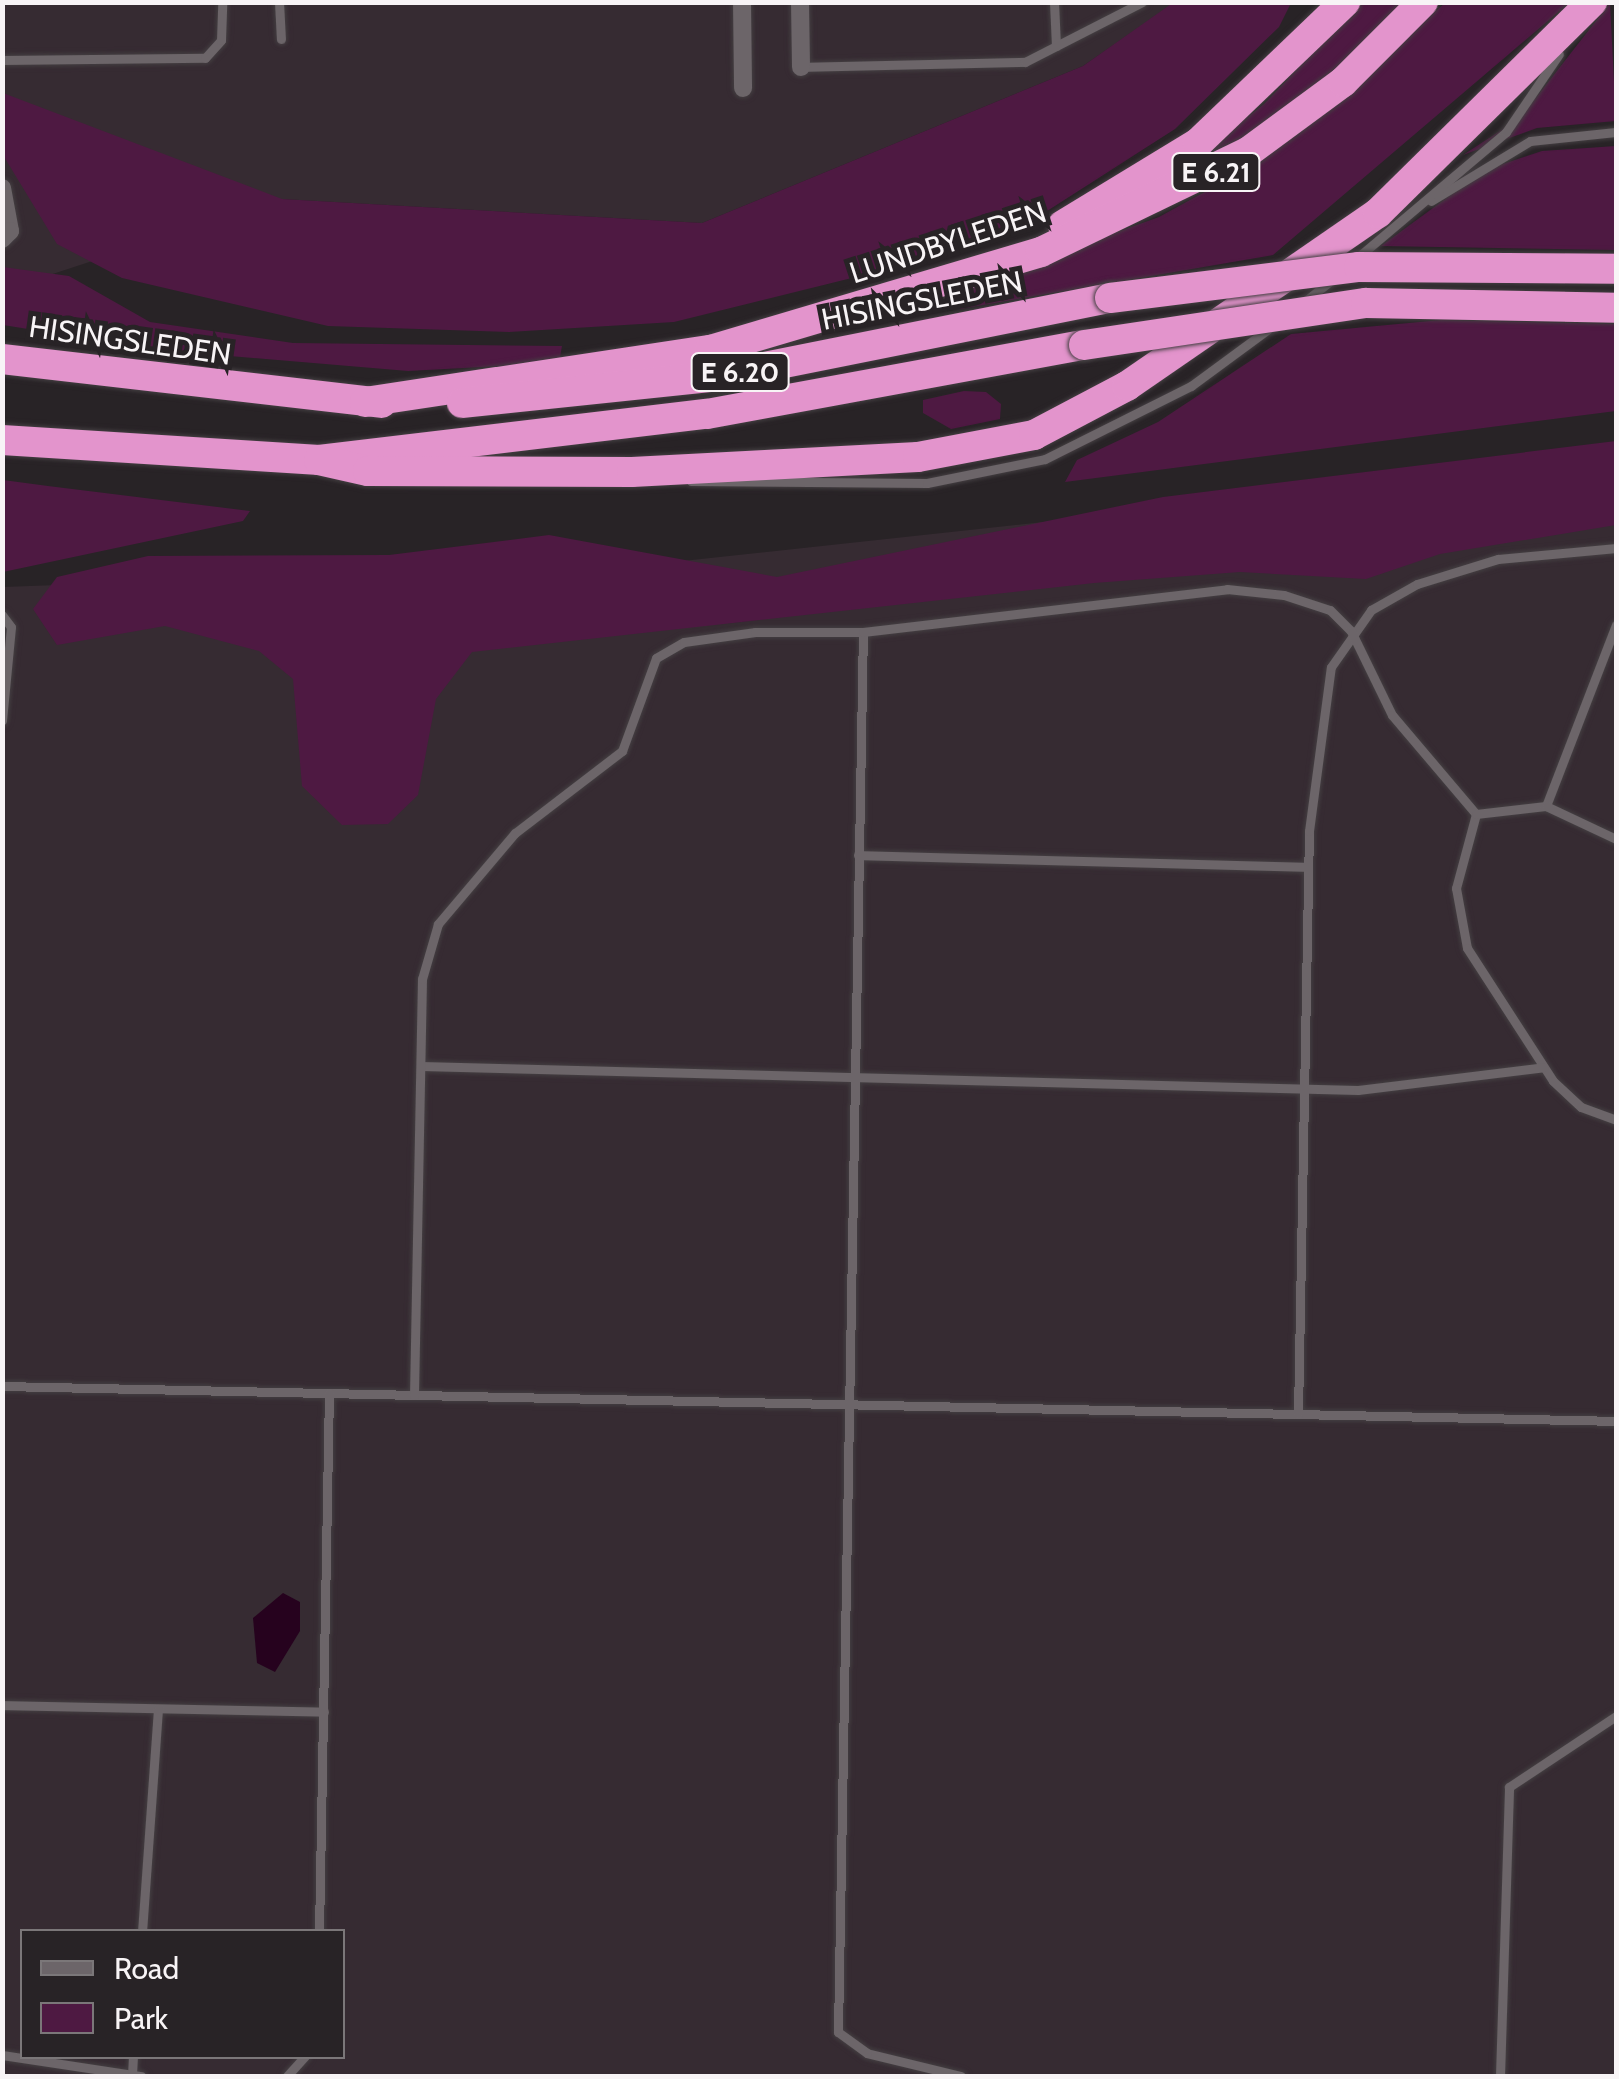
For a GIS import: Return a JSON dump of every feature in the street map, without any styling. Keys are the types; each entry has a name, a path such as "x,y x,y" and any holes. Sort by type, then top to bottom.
{"highway":[{"path":"968,272 1198,143 1345,2"},
{"name":"LUNDBYLEDEN","path":"366,402 710,350 968,272 1122,220 1229,164 1344,82 1423,2"},
{"path":"319,460 368,471 632,472 968,452 1077,417 1378,214 1593,2"},
{"name":"HISINGSLEDEN","path":"2,359 366,402 607,392 1110,298 1394,265 1616,269"},
{"name":"E 6.20","path":"2,440 319,460 708,414 1084,344 1366,303 1616,308"}],"street":[{"path":"742,2 743,88"},
{"path":"800,2 800,67"},
{"path":"2,188 10,231 2,239"}],"lane":[{"path":"2,60 205,58 222,40 222,2"},
{"path":"279,2 281,38"},
{"path":"1054,2 1056,46"},
{"path":"800,67 1025,62 1142,2"},
{"path":"632,472 717,485 856,486 1044,460 1191,386 1376,241 1506,132 1593,2"},
{"path":"1376,241 1498,153 1561,134 1616,132"},
{"path":"1298,1414 1308,867 1324,688 1350,631 1372,610 1461,568 1616,548"},
{"path":"414,1395 424,956 438,924 515,833 622,751 656,658 684,642 755,632 863,632 1227,589 1330,610 1350,631 1392,715 1476,814"},
{"path":"2,615 10,627 2,721"},
{"path":"1546,806 1616,625"},
{"path":"863,632 844,1404 838,2032 866,2052 961,2076"},
{"path":"1476,814 1546,806 1616,838"},
{"path":"1476,814 1458,872 1460,931 1544,1066 1581,1108 1616,1120"},
{"path":"858,855 1308,867"},
{"path":"422,1066 1302,1088 1431,1088 1544,1066"},
{"path":"2,1386 1616,1421"},
{"path":"319,1929 328,1393"},
{"path":"2,1704 324,1712"},
{"path":"142,1929 158,1710"},
{"path":"1500,2076 1509,1787 1616,1716"},
{"path":"28,2059 141,2076"}],"shaded area":[{"path":"2,3 1174,3 1083,66 702,223 282,199 22,284 3,277"},
{"path":"1616,460 1616,2076 3,2076 3,587 664,563"},
{"path":"283,1593 300,1602 300,1631 275,1672 257,1663 253,1618"}],"green space":[{"path":"1174,2 1291,3 1279,27 1175,129 1044,213 876,272 674,322 509,332 328,326 122,278 57,244 3,155 3,93 282,199 702,223 1083,66"},
{"path":"1361,3 1408,3 1345,66 1204,167 1194,159 1264,104"},
{"path":"1445,3 1569,3 1273,255 960,309 956,290 1159,217 1261,161"},
{"path":"1610,3 1616,121 1537,128 1463,155 1520,118"},
{"path":"1616,146 1616,250 1381,246 1485,170 1542,151"},
{"path":"3,267 69,276 150,322 293,343 562,346 559,363 408,371 159,350 3,325"},
{"path":"1441,320 1616,324 1616,411 1065,482 1077,460 1158,422 1291,334"},
{"path":"964,391 986,392 1001,404 1000,419 951,429 923,413 923,400"},
{"path":"1616,441 1616,525 1440,554 1366,579 1240,572 1094,583 472,652 436,699 418,795 388,824 342,825 302,786 293,679 259,651 165,626 57,645 33,609 57,577 148,556 389,555 549,535 777,577 1163,497"},
{"path":"3,480 250,511 243,521 3,572"}]}
